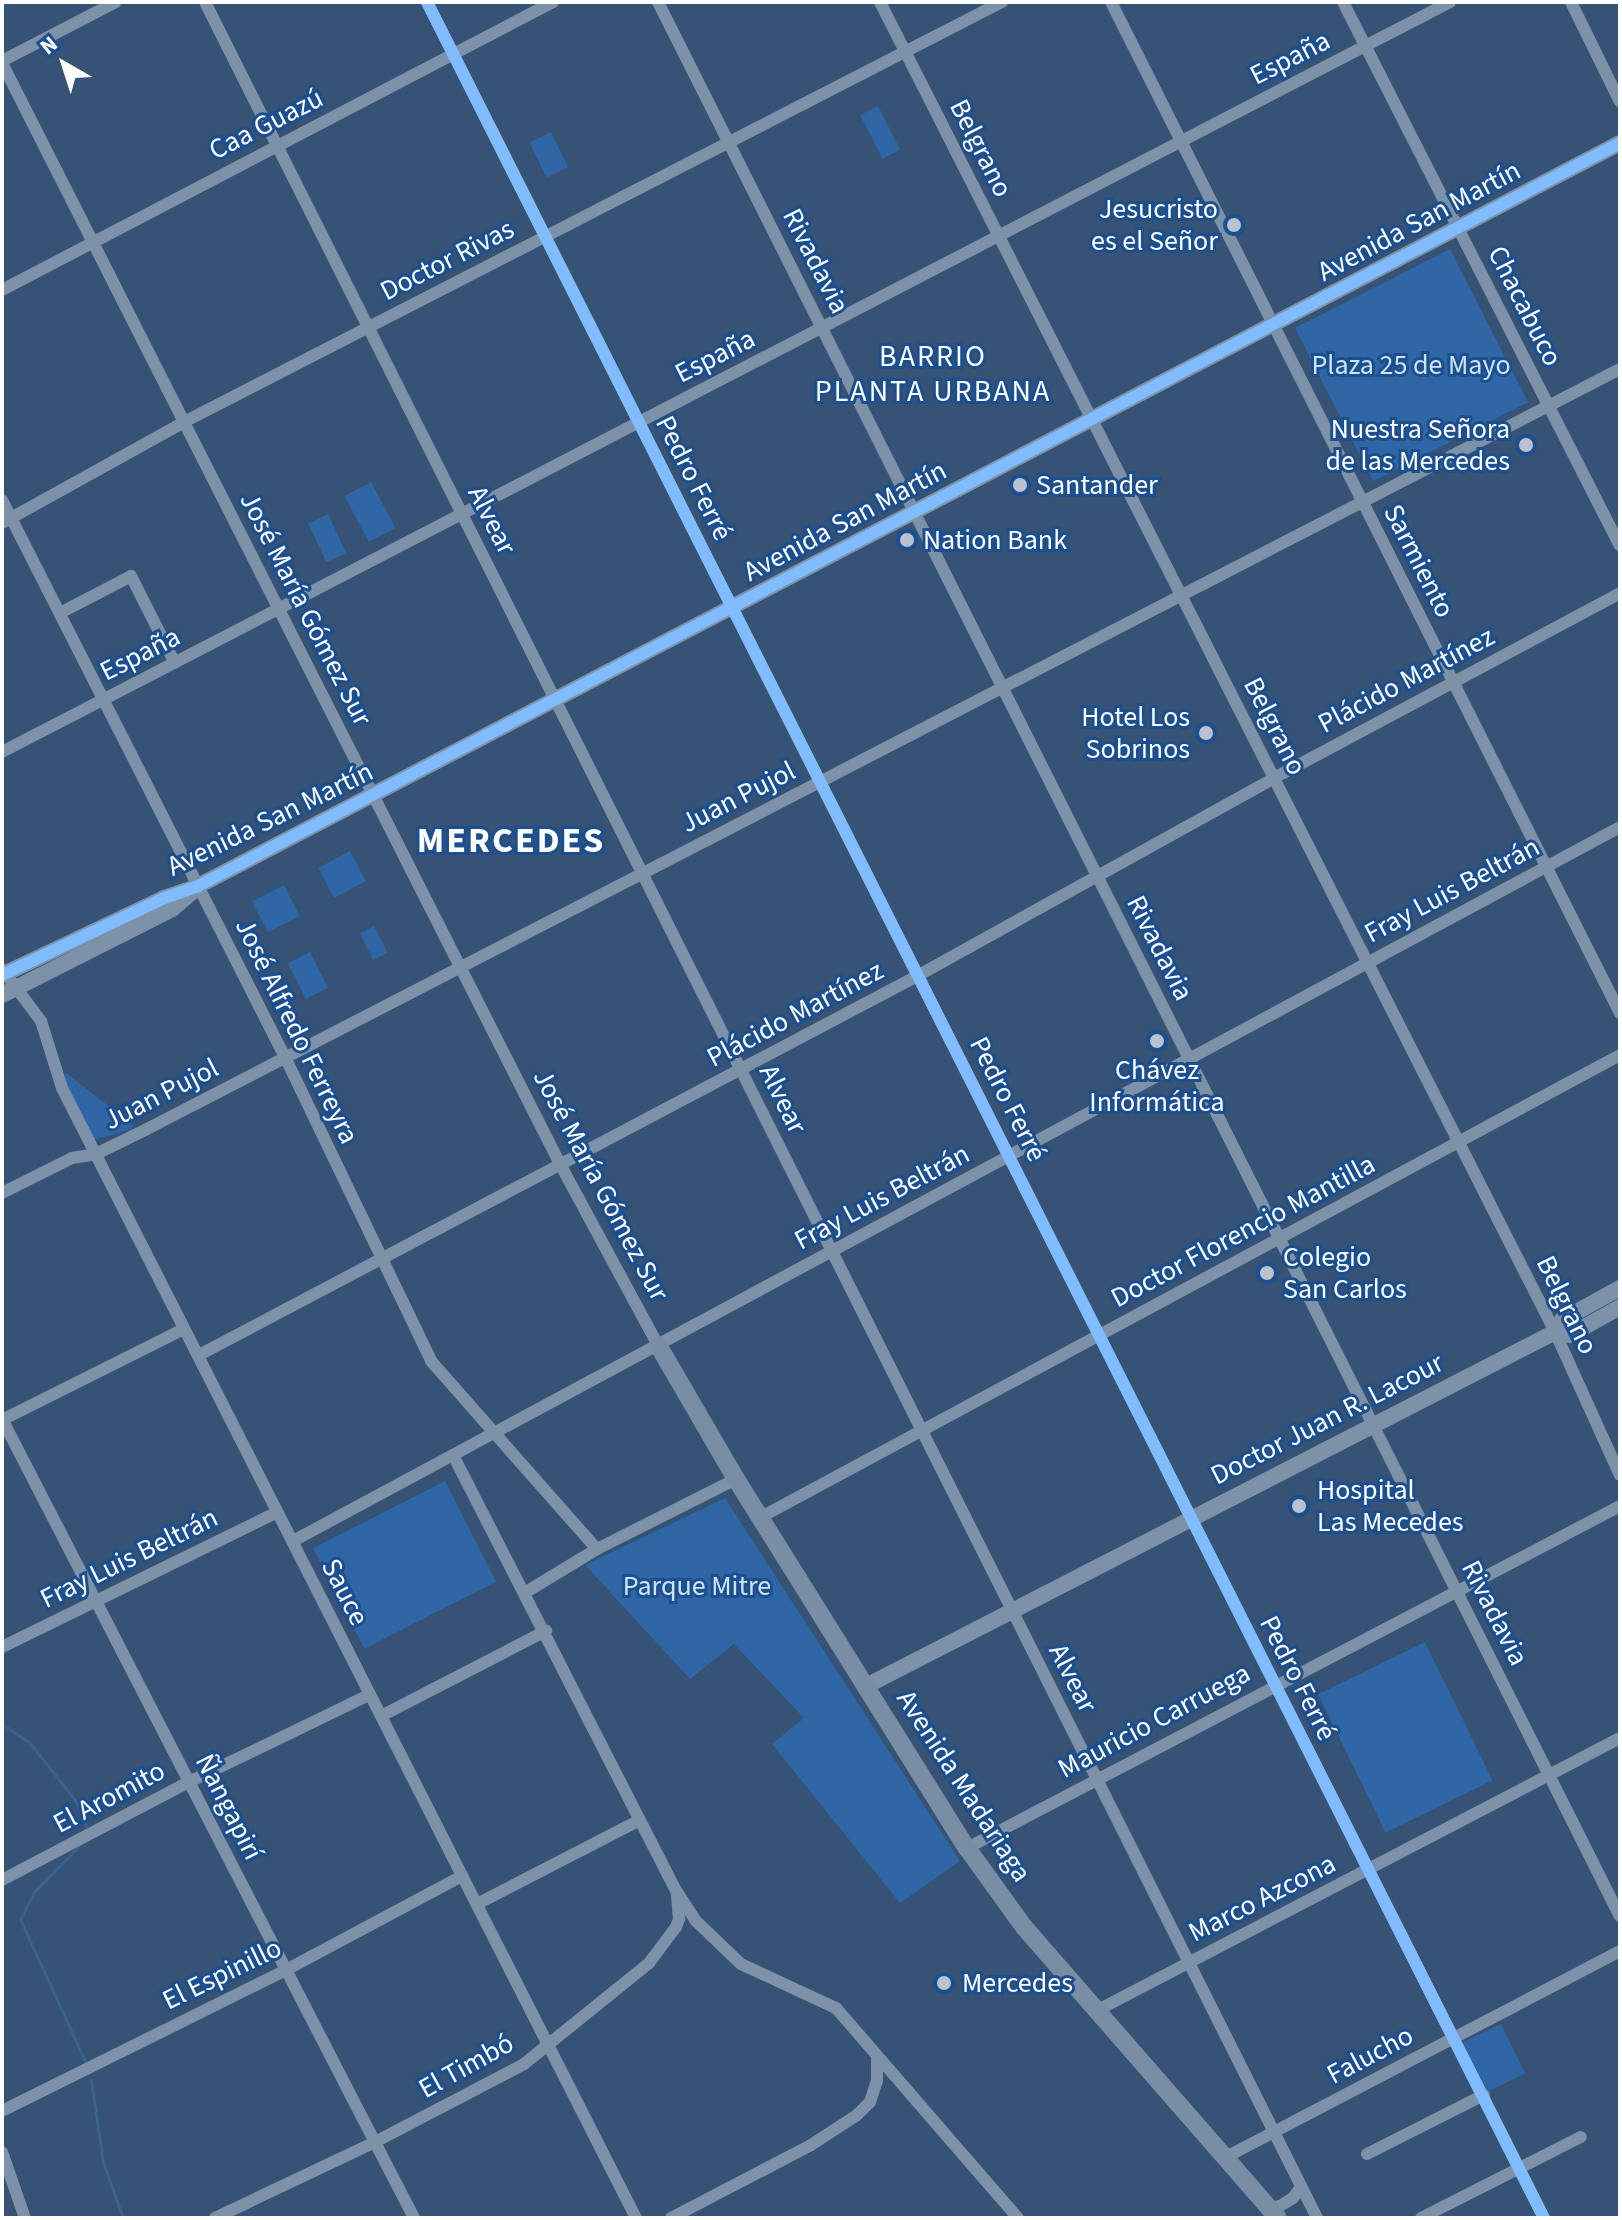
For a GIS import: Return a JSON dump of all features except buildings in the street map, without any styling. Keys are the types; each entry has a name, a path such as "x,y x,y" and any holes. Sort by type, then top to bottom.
{"main road":[{"name":"Avenida Madariaga","path":"658,1345 736,1479 967,1848 1024,1927 1274,2213"}],"street":[{"path":"2,62 116,2"},
{"name":"Alvear","path":"205,2 1317,2218"},
{"name":"Pedro Ferré","path":"427,2 1544,2218"},
{"name":"Caa Guazú","path":"2,290 553,2"},
{"name":"Rivadavia","path":"658,2 1620,1916"},
{"name":"Belgrano","path":"880,2 1555,1332 1620,1475"},
{"name":"Doctor Rivas","path":"7,520 184,422 1002,2"},
{"name":"Sarmiento","path":"1111,2 1620,1013"},
{"name":"Chacabuco","path":"1343,2 1620,546"},
{"name":"España","path":"2,752 1450,2"},
{"path":"1571,2 1620,102"},
{"name":"José María Gómez Sur","path":"2,62 560,1164 658,1345"},
{"name":"Avenida San Martín","path":"3,973 164,898 198,886 1620,143"},
{"name":"Juan Pujol","path":"2,1193 72,1158 96,1154 1620,369"},
{"name":"José Alfredo Ferreyra","path":"2,500 7,520 60,613 285,1057 431,1361 597,1549"},
{"path":"60,613 131,576 175,663"},
{"name":"Plácido Martínez","path":"199,1355 919,975 1274,778 1620,593"},
{"name":"Fray Luis Beltrán","path":"293,1541 1620,827"},
{"name":"Avenida San Martín","path":"8,992 172,909 198,886"},
{"name":"Sauce","path":"3,973 8,992 41,1021 62,1088 636,2218"},
{"name":"Doctor Florencio Mantilla","path":"761,1517 1620,1055"},
{"path":"1620,1288 1562,1320 1555,1332 1570,1335 1620,1307"},
{"path":"2,1420 184,1329"},
{"name":"Doctor Juan R. Lacour","path":"866,1686 1555,1332"},
{"name":"Ñangapirí","path":"2,1420 414,2218"},
{"path":"453,1455 546,1631 677,1892 709,1936 741,1964 836,2008 1018,2218"},
{"path":"526,1592 597,1549 736,1479"},
{"name":"Mauricio Carruega","path":"967,1848 1620,1506"},
{"name":"Fray Luis Beltrán","path":"2,1647 277,1512"},
{"path":"381,1716 546,1631"},
{"name":"El Aromito","path":"2,1880 189,1782 369,1695"},
{"name":"Marco Azcona","path":"1096,2011 1620,1738"},
{"path":"477,1904 640,1820"},
{"name":"El Espinillo","path":"2,2111 286,1970 462,1876"},
{"path":"673,1932 679,1919 677,1892"},
{"path":"673,1932 685,1929 709,1936"},
{"name":"El Timbó","path":"215,2218 375,2142 524,2064 649,1963 673,1932"},
{"name":"Falucho","path":"1226,2157 1620,1951"},
{"path":"671,2218 811,2145 857,2115 870,2102 877,2081 877,2058"},
{"path":"1367,2154 1484,2095"},
{"path":"1421,2218 1581,2137"},
{"path":"2,2152 25,2218"},
{"path":"1274,2213 1301,2187"}],"green space":[{"path":"878,106 900,150 882,159 860,115"},
{"path":"551,132 568,167 547,178 529,143"},
{"name":"Plaza 25 de Mayo","path":"1450,249 1528,402 1373,481 1295,328"},
{"path":"371,482 395,528 369,542 345,496"},
{"path":"328,514 346,553 326,562 308,523"},
{"path":"350,851 366,881 334,898 318,868"},
{"path":"284,885 300,916 268,933 252,901"},
{"path":"374,926 388,953 373,960 360,933"},
{"path":"310,952 328,988 306,999 288,963"},
{"path":"65,1072 133,1125 132,1129 93,1140 64,1088"},
{"path":"445,1481 496,1582 364,1649 313,1548"},
{"name":"Parque Mitre","path":"725,1498 960,1861 900,1903 772,1744 804,1718 734,1644 690,1679 585,1565"},
{"path":"1425,1642 1493,1780 1386,1833 1318,1694"},
{"path":"1501,2024 1525,2073 1486,2092 1462,2043"}],"waterway":[{"path":"2,1724 29,1742 76,1801 87,1828"},
{"path":"81,1844 34,1892 20,1919 86,2063"},
{"path":"91,2080 103,2162 123,2218"}],"cycle path":[{"path":"427,2 1544,2218"},
{"path":"2,975 164,898 198,886 1620,143"}],"place":[{"name":"Jesucristo es el Señor","path":"1234,225"},
{"name":"Nuestra Señora de las Mercedes","path":"1526,445"},
{"name":"Santander","path":"1020,485"},
{"name":"Nation Bank","path":"907,540"},
{"name":"Hotel Los Sobrinos","path":"1206,733"},
{"name":"Chávez Informática","path":"1157,1041"},
{"name":"Colegio San Carlos","path":"1267,1273"},
{"name":"Hospital Las Mecedes","path":"1299,1506"},
{"name":"Mercedes","path":"944,1983"}],"district":[{"name":"BARRIO PLANTA URBANA","path":"933,374"},
{"name":"MERCEDES","path":"511,841"}]}
